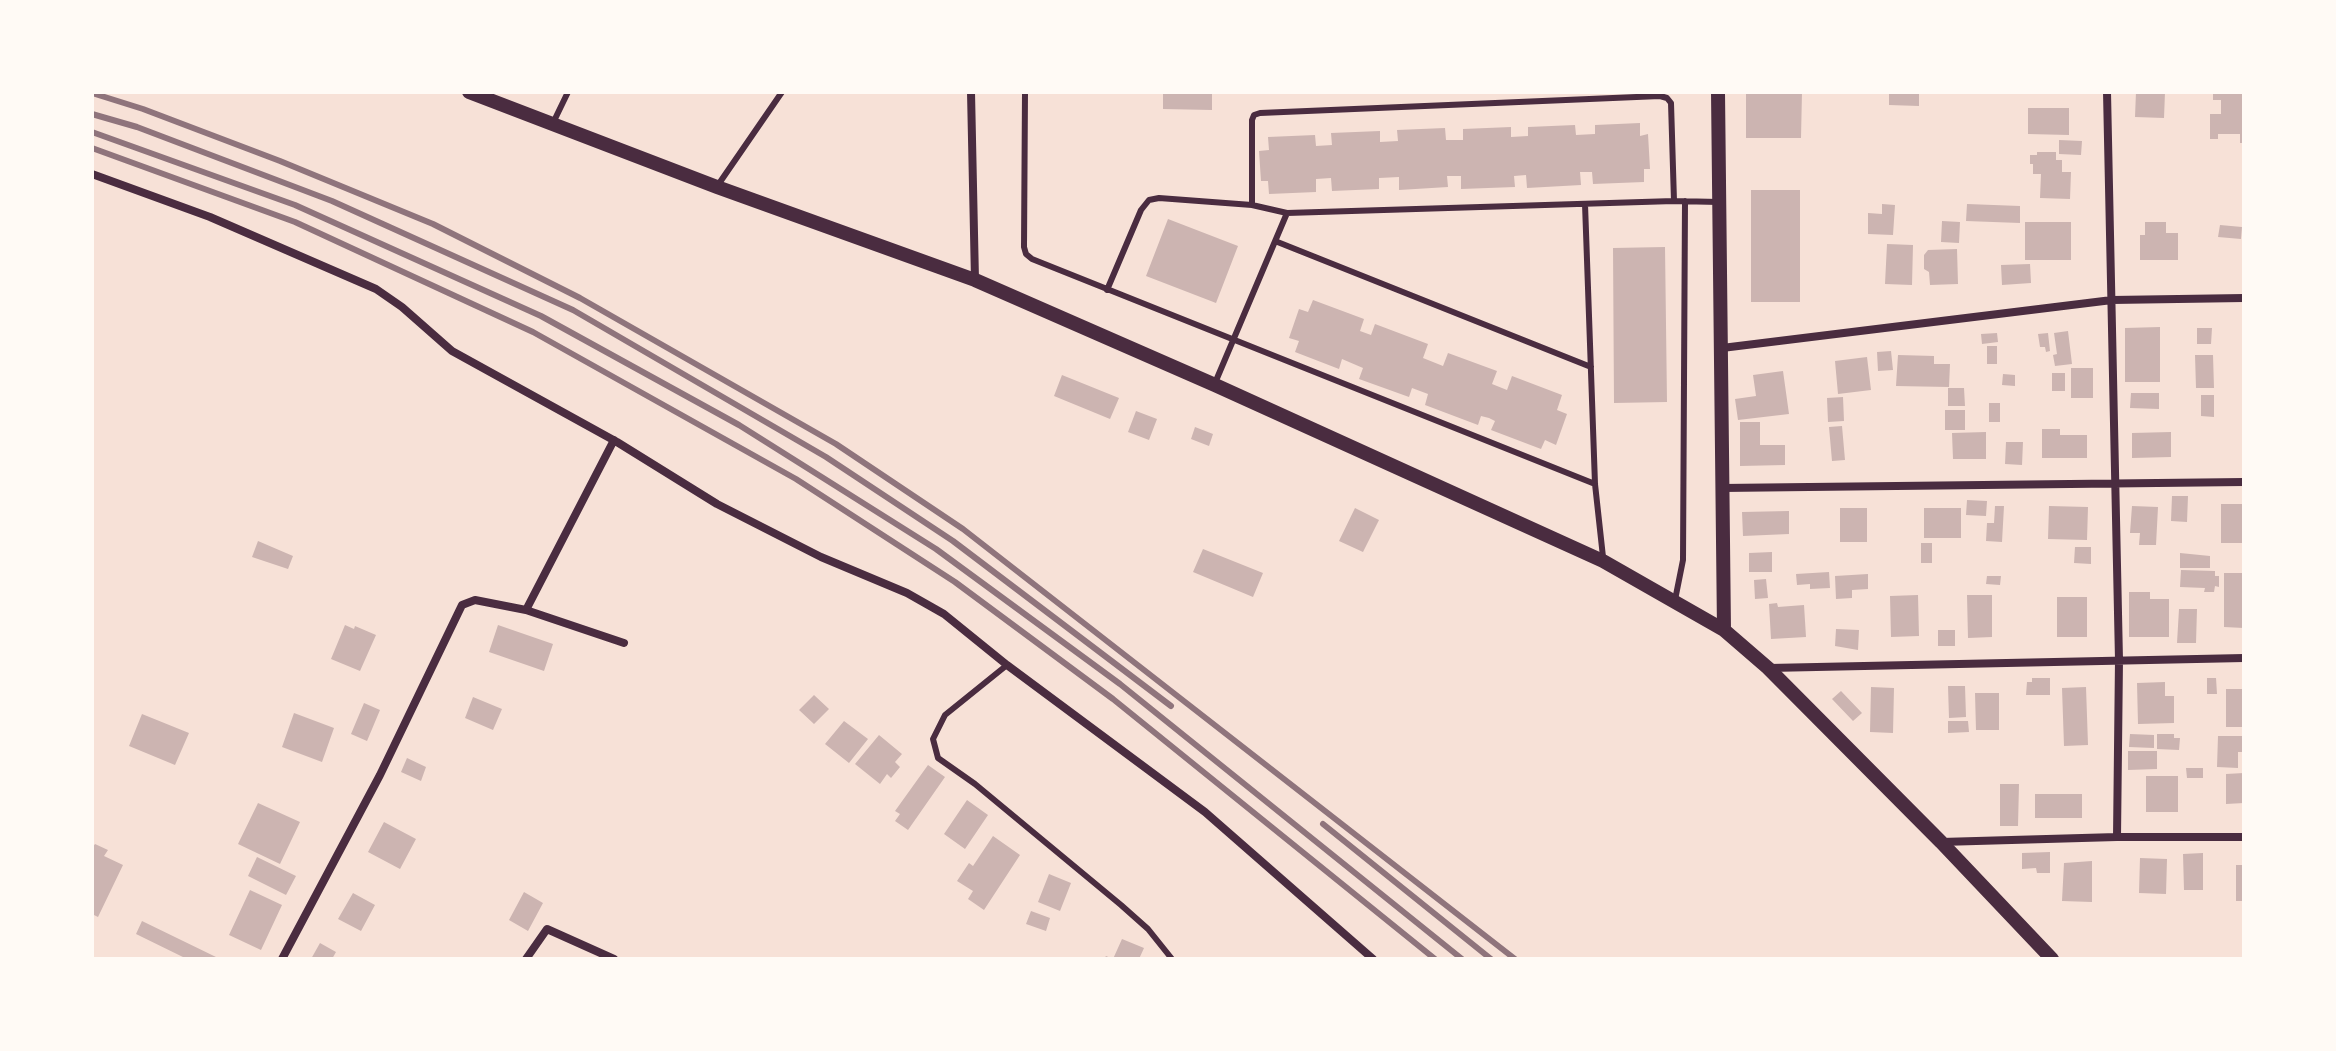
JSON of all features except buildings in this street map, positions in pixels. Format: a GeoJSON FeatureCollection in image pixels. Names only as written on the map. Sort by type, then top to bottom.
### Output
{"type":"FeatureCollection","features":[{"type":"Feature","properties":{"kind":"street"},"geometry":{"type":"LineString","coordinates":[[469,92],[717,187],[975,280],[1603,561],[1724,630],[1768,668],[2052,959]]}},
{"type":"Feature","properties":{"kind":"street"},"geometry":{"type":"LineString","coordinates":[[971,92],[975,280]]}},
{"type":"Feature","properties":{"kind":"street"},"geometry":{"type":"LineString","coordinates":[[1718,92],[1724,630]]}},
{"type":"Feature","properties":{"kind":"street"},"geometry":{"type":"LineString","coordinates":[[2107,92],[2119,660],[2117,837]]}},
{"type":"Feature","properties":{"kind":"street"},"geometry":{"type":"LineString","coordinates":[[92,174],[210,217],[376,289],[402,307],[452,351],[614,440],[742,517],[944,614],[1007,665],[1205,812],[1368,957]]}},
{"type":"Feature","properties":{"kind":"street"},"geometry":{"type":"LineString","coordinates":[[1722,348],[2112,300],[2244,298]]}},
{"type":"Feature","properties":{"kind":"street"},"geometry":{"type":"LineString","coordinates":[[526,610],[614,440]]}},
{"type":"Feature","properties":{"kind":"street"},"geometry":{"type":"LineString","coordinates":[[1722,488],[2244,482]]}},
{"type":"Feature","properties":{"kind":"street"},"geometry":{"type":"LineString","coordinates":[[282,959],[380,775],[462,605],[475,600],[526,610],[624,643]]}},
{"type":"Feature","properties":{"kind":"street"},"geometry":{"type":"LineString","coordinates":[[1768,668],[2244,658]]}},
{"type":"Feature","properties":{"kind":"street"},"geometry":{"type":"LineString","coordinates":[[1941,842],[2244,837]]}},
{"type":"Feature","properties":{"kind":"street"},"geometry":{"type":"LineString","coordinates":[[526,959],[547,929],[614,959]]}},
{"type":"Feature","properties":{"kind":"lane"},"geometry":{"type":"LineString","coordinates":[[553,123],[568,92]]}},
{"type":"Feature","properties":{"kind":"lane"},"geometry":{"type":"LineString","coordinates":[[717,187],[782,92]]}},
{"type":"Feature","properties":{"kind":"lane"},"geometry":{"type":"LineString","coordinates":[[1025,92],[1026,254],[1032,259],[1595,484]]}},
{"type":"Feature","properties":{"kind":"lane"},"geometry":{"type":"LineString","coordinates":[[1252,205],[1252,120],[1254,115],[1260,113],[1660,96],[1671,103],[1674,201]]}},
{"type":"Feature","properties":{"kind":"lane"},"geometry":{"type":"LineString","coordinates":[[1107,290],[1141,210],[1149,200],[1159,198],[1252,205],[1287,213],[1719,202]]}},
{"type":"Feature","properties":{"kind":"lane"},"geometry":{"type":"LineString","coordinates":[[1675,602],[1683,560],[1685,201]]}},
{"type":"Feature","properties":{"kind":"lane"},"geometry":{"type":"LineString","coordinates":[[1585,204],[1595,484],[1603,561]]}},
{"type":"Feature","properties":{"kind":"lane"},"geometry":{"type":"LineString","coordinates":[[1215,385],[1287,213]]}},
{"type":"Feature","properties":{"kind":"lane"},"geometry":{"type":"LineString","coordinates":[[1275,241],[1591,367]]}},
{"type":"Feature","properties":{"kind":"lane"},"geometry":{"type":"LineString","coordinates":[[1007,665],[945,715],[933,739],[938,758],[975,784],[1121,905],[1148,929],[1172,959]]}},
{"type":"Feature","properties":{"kind":"railway"},"geometry":{"type":"LineString","coordinates":[[92,93],[280,161],[433,224],[580,298],[836,444],[963,529],[1515,959]]}},
{"type":"Feature","properties":{"kind":"railway"},"geometry":{"type":"LineString","coordinates":[[92,114],[137,127],[332,201],[573,310],[826,457],[953,541],[1171,706]]}},
{"type":"Feature","properties":{"kind":"railway"},"geometry":{"type":"LineString","coordinates":[[92,132],[295,205],[541,316],[739,425],[936,549],[1120,684],[1462,959]]}},
{"type":"Feature","properties":{"kind":"railway"},"geometry":{"type":"LineString","coordinates":[[92,148],[295,222],[533,332],[796,479],[955,582],[1113,699],[1435,959]]}},
{"type":"Feature","properties":{"kind":"railway"},"geometry":{"type":"LineString","coordinates":[[1323,824],[1491,959]]}}]}
